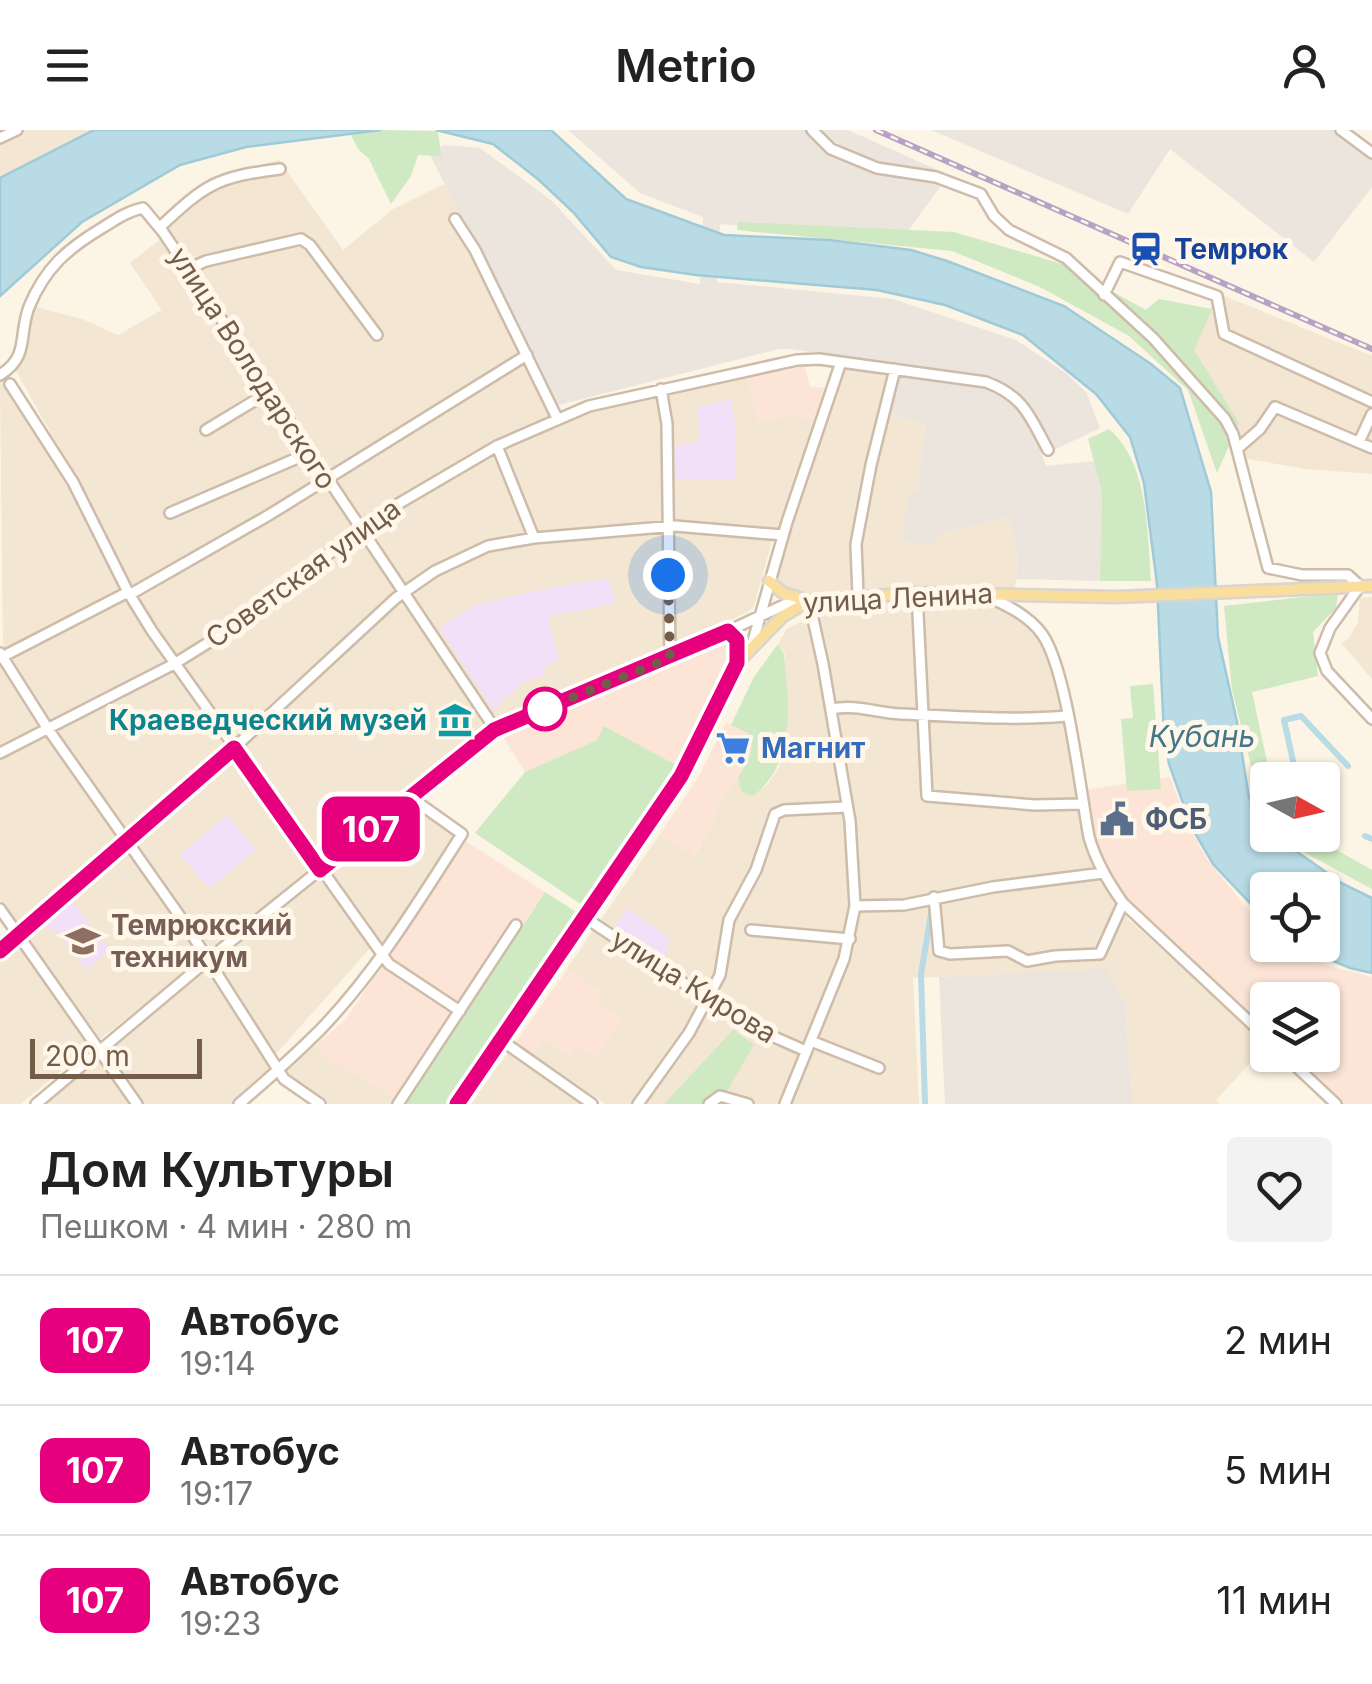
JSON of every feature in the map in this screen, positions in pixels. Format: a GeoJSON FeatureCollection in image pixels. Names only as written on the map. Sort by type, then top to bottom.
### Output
{"type":"FeatureCollection","features":[{"type":"Feature","properties":{"kind":"main road"},"geometry":{"type":"LineString","coordinates":[[769,580],[784,594],[809,601]]}},
{"type":"Feature","properties":{"kind":"main road","name":"улица Ленина"},"geometry":{"type":"LineString","coordinates":[[809,601],[917,593],[1139,596],[1366,586]]}},
{"type":"Feature","properties":{"kind":"main road"},"geometry":{"type":"LineString","coordinates":[[457,1104],[681,776],[737,663],[783,616],[809,601]]}},
{"type":"Feature","properties":{"kind":"street"},"geometry":{"type":"LineString","coordinates":[[0,138],[18,130]]}},
{"type":"Feature","properties":{"kind":"street"},"geometry":{"type":"LineString","coordinates":[[812,130],[831,149],[876,168],[936,178],[975,191],[1008,230],[1066,258],[1153,338],[1224,419],[1238,449],[1268,568],[1302,575],[1348,575],[1366,586],[1330,628],[1320,653],[1327,671],[1372,719]]}},
{"type":"Feature","properties":{"kind":"street"},"geometry":{"type":"LineString","coordinates":[[1340,130],[1372,153]]}},
{"type":"Feature","properties":{"kind":"street"},"geometry":{"type":"LineString","coordinates":[[160,227],[200,190],[216,181],[236,174],[280,170]]}},
{"type":"Feature","properties":{"kind":"street","name":"улица Володарского"},"geometry":{"type":"LineString","coordinates":[[0,375],[20,357],[28,310],[53,262],[132,210],[144,208],[494,730]]}},
{"type":"Feature","properties":{"kind":"street"},"geometry":{"type":"LineString","coordinates":[[455,219],[475,250],[556,418]]}},
{"type":"Feature","properties":{"kind":"street"},"geometry":{"type":"LineString","coordinates":[[188,269],[206,261],[301,239],[310,245],[377,335]]}},
{"type":"Feature","properties":{"kind":"street"},"geometry":{"type":"LineString","coordinates":[[1104,295],[1120,262],[1182,286],[1197,286],[1217,296],[1224,334],[1372,402]]}},
{"type":"Feature","properties":{"kind":"street"},"geometry":{"type":"LineString","coordinates":[[320,1104],[294,1089],[278,1070],[209,959],[1,656],[232,537],[527,355]]}},
{"type":"Feature","properties":{"kind":"street","name":"Советская улица"},"geometry":{"type":"LineString","coordinates":[[0,753],[174,664],[277,598],[358,528],[496,446],[588,406],[797,360],[841,362],[986,382],[1004,388],[1020,400],[1048,450]]}},
{"type":"Feature","properties":{"kind":"street"},"geometry":{"type":"LineString","coordinates":[[751,648],[783,534],[841,362]]}},
{"type":"Feature","properties":{"kind":"street"},"geometry":{"type":"LineString","coordinates":[[858,596],[856,544],[870,464],[895,369]]}},
{"type":"Feature","properties":{"kind":"street"},"geometry":{"type":"LineString","coordinates":[[10,384],[73,482],[129,593],[174,664],[320,870],[390,964],[460,1011]]}},
{"type":"Feature","properties":{"kind":"street"},"geometry":{"type":"LineString","coordinates":[[661,389],[666,424],[670,658]]}},
{"type":"Feature","properties":{"kind":"street"},"geometry":{"type":"LineString","coordinates":[[206,430],[269,392]]}},
{"type":"Feature","properties":{"kind":"street"},"geometry":{"type":"LineString","coordinates":[[1238,449],[1260,429],[1274,408],[1372,448]]}},
{"type":"Feature","properties":{"kind":"street"},"geometry":{"type":"LineString","coordinates":[[1359,442],[1372,414]]}},
{"type":"Feature","properties":{"kind":"street"},"geometry":{"type":"LineString","coordinates":[[496,446],[534,538]]}},
{"type":"Feature","properties":{"kind":"street"},"geometry":{"type":"LineString","coordinates":[[170,513],[309,453]]}},
{"type":"Feature","properties":{"kind":"street"},"geometry":{"type":"LineString","coordinates":[[0,951],[234,748],[402,593],[435,572],[488,546],[534,538],[668,527],[783,534]]}},
{"type":"Feature","properties":{"kind":"street"},"geometry":{"type":"LineString","coordinates":[[979,592],[1016,611],[1048,643],[1055,659],[1094,856],[1104,873],[1123,903],[1250,1022]]}},
{"type":"Feature","properties":{"kind":"street"},"geometry":{"type":"LineString","coordinates":[[917,593],[927,796],[1035,805],[1082,804]]}},
{"type":"Feature","properties":{"kind":"street"},"geometry":{"type":"LineString","coordinates":[[1006,593],[1016,611]]}},
{"type":"Feature","properties":{"kind":"street"},"geometry":{"type":"LineString","coordinates":[[785,1104],[850,939],[855,906],[847,806],[809,601]]}},
{"type":"Feature","properties":{"kind":"street","name":"улица Ленина"},"geometry":{"type":"LineString","coordinates":[[36,1104],[494,730],[670,658],[786,604],[809,601]]}},
{"type":"Feature","properties":{"kind":"street"},"geometry":{"type":"LineString","coordinates":[[728,631],[737,640],[737,663]]}},
{"type":"Feature","properties":{"kind":"street"},"geometry":{"type":"LineString","coordinates":[[831,709],[854,706],[896,714],[992,720],[1066,716]]}},
{"type":"Feature","properties":{"kind":"street"},"geometry":{"type":"LineString","coordinates":[[239,1104],[320,1029],[382,954],[462,834],[410,797]]}},
{"type":"Feature","properties":{"kind":"street"},"geometry":{"type":"LineString","coordinates":[[638,1104],[689,1034],[724,964],[729,920],[756,870],[775,814],[847,806]]}},
{"type":"Feature","properties":{"kind":"street"},"geometry":{"type":"LineString","coordinates":[[855,906],[904,905],[934,897],[1104,873]]}},
{"type":"Feature","properties":{"kind":"street"},"geometry":{"type":"LineString","coordinates":[[934,897],[937,948],[943,954],[1008,952],[1027,962],[1100,954],[1123,903]]}},
{"type":"Feature","properties":{"kind":"street"},"geometry":{"type":"LineString","coordinates":[[0,909],[137,1104]]}},
{"type":"Feature","properties":{"kind":"street","name":"улица Кирова"},"geometry":{"type":"LineString","coordinates":[[584,917],[770,1037],[879,1068]]}},
{"type":"Feature","properties":{"kind":"street"},"geometry":{"type":"LineString","coordinates":[[398,1104],[516,925]]}},
{"type":"Feature","properties":{"kind":"street"},"geometry":{"type":"LineString","coordinates":[[751,930],[850,939]]}},
{"type":"Feature","properties":{"kind":"street"},"geometry":{"type":"LineString","coordinates":[[501,1040],[592,1104]]}},
{"type":"Feature","properties":{"kind":"street"},"geometry":{"type":"LineString","coordinates":[[1302,1072],[1336,1104]]}},
{"type":"Feature","properties":{"kind":"street"},"geometry":{"type":"LineString","coordinates":[[713,1100],[748,1104]]}},
{"type":"Feature","properties":{"kind":"shaded area"},"geometry":{"type":"Polygon","coordinates":[[[26,130],[94,130],[0,178],[0,142],[26,130]]]}},
{"type":"Feature","properties":{"kind":"shaded area"},"geometry":{"type":"Polygon","coordinates":[[[568,130],[848,130],[949,175],[902,239],[720,224],[717,282],[893,299],[1016,340],[1067,374],[1086,392],[1100,428],[1052,451],[1023,399],[994,377],[791,349],[555,406],[429,153],[444,145],[480,148],[551,200],[616,270],[700,284],[703,217],[640,193],[568,130]]]}},
{"type":"Feature","properties":{"kind":"shaded area"},"geometry":{"type":"Polygon","coordinates":[[[931,130],[1334,130],[1372,158],[1372,187],[1314,262],[1170,149],[1128,214],[931,130]]]}},
{"type":"Feature","properties":{"kind":"shaded area"},"geometry":{"type":"Polygon","coordinates":[[[279,160],[343,250],[393,209],[444,184],[529,351],[326,474],[160,219],[209,178],[279,160]]]}},
{"type":"Feature","properties":{"kind":"shaded area"},"geometry":{"type":"Polygon","coordinates":[[[162,238],[321,479],[131,590],[15,369],[22,358],[32,306],[82,319],[118,335],[162,310],[130,263],[162,238]]]}},
{"type":"Feature","properties":{"kind":"shaded area"},"geometry":{"type":"Polygon","coordinates":[[[1217,293],[1372,356],[1372,474],[1306,469],[1243,458],[1185,367],[1217,293]]]}},
{"type":"Feature","properties":{"kind":"shaded area"},"geometry":{"type":"Polygon","coordinates":[[[527,359],[553,416],[476,453],[358,523],[329,479],[527,359]]]}},
{"type":"Feature","properties":{"kind":"shaded area"},"geometry":{"type":"Polygon","coordinates":[[[804,363],[810,387],[830,388],[819,420],[796,416],[757,422],[747,376],[804,363]]]}},
{"type":"Feature","properties":{"kind":"shaded area"},"geometry":{"type":"Polygon","coordinates":[[[853,366],[892,372],[857,516],[853,543],[855,593],[796,595],[781,589],[775,580],[834,394],[841,375],[853,366]]]}},
{"type":"Feature","properties":{"kind":"shaded area"},"geometry":{"type":"Polygon","coordinates":[[[897,375],[993,389],[1011,398],[1029,421],[1046,466],[1094,461],[1102,492],[1100,581],[1017,579],[1016,543],[1009,518],[941,533],[935,544],[902,541],[908,492],[917,493],[926,424],[887,415],[897,375]]]}},
{"type":"Feature","properties":{"kind":"shaded area"},"geometry":{"type":"Polygon","coordinates":[[[747,376],[757,421],[796,416],[819,420],[782,529],[671,524],[665,395],[747,376]]]}},
{"type":"Feature","properties":{"kind":"shaded area"},"geometry":{"type":"Polygon","coordinates":[[[5,379],[65,480],[123,591],[3,652],[0,382],[5,379]]]}},
{"type":"Feature","properties":{"kind":"shaded area"},"geometry":{"type":"Polygon","coordinates":[[[659,394],[664,523],[536,533],[501,450],[583,413],[659,394]]]}},
{"type":"Feature","properties":{"kind":"shaded area"},"geometry":{"type":"Polygon","coordinates":[[[731,399],[736,480],[675,480],[674,445],[699,443],[698,407],[731,399]]]}},
{"type":"Feature","properties":{"kind":"shaded area"},"geometry":{"type":"Polygon","coordinates":[[[887,415],[926,424],[917,493],[909,492],[941,533],[1009,518],[1016,543],[1014,589],[861,592],[861,537],[887,415]]]}},
{"type":"Feature","properties":{"kind":"shaded area"},"geometry":{"type":"Polygon","coordinates":[[[495,452],[527,535],[482,544],[404,586],[365,529],[495,452]]]}},
{"type":"Feature","properties":{"kind":"shaded area"},"geometry":{"type":"Polygon","coordinates":[[[324,483],[353,527],[268,599],[175,659],[135,596],[256,528],[324,483]]]}},
{"type":"Feature","properties":{"kind":"shaded area"},"geometry":{"type":"Polygon","coordinates":[[[662,530],[666,653],[494,724],[407,596],[444,573],[495,550],[662,530]]]}},
{"type":"Feature","properties":{"kind":"shaded area"},"geometry":{"type":"Polygon","coordinates":[[[673,531],[773,537],[754,606],[675,644],[673,531]]]}},
{"type":"Feature","properties":{"kind":"shaded area"},"geometry":{"type":"Polygon","coordinates":[[[357,536],[397,592],[233,744],[179,664],[357,536]]]}},
{"type":"Feature","properties":{"kind":"shaded area"},"geometry":{"type":"Polygon","coordinates":[[[610,579],[614,604],[548,616],[559,660],[545,667],[544,676],[523,682],[493,710],[439,628],[477,604],[610,579]]]}},
{"type":"Feature","properties":{"kind":"shaded area"},"geometry":{"type":"Polygon","coordinates":[[[127,597],[166,661],[49,723],[9,660],[127,597]]]}},
{"type":"Feature","properties":{"kind":"shaded area"},"geometry":{"type":"Polygon","coordinates":[[[969,597],[997,603],[1041,637],[1055,669],[1092,860],[1128,919],[1250,1030],[1250,1063],[1216,1100],[1220,1104],[1133,1104],[1125,1003],[1106,970],[913,978],[919,1104],[790,1104],[845,961],[858,902],[853,815],[813,607],[855,600],[969,597]]]}},
{"type":"Feature","properties":{"kind":"shaded area"},"geometry":{"type":"Polygon","coordinates":[[[1372,597],[1372,679],[1341,643],[1358,622],[1360,598],[1372,597]]]}},
{"type":"Feature","properties":{"kind":"shaded area"},"geometry":{"type":"Polygon","coordinates":[[[401,601],[489,729],[322,863],[238,749],[401,601]]]}},
{"type":"Feature","properties":{"kind":"shaded area"},"geometry":{"type":"Polygon","coordinates":[[[810,617],[849,860],[851,909],[845,942],[804,1048],[744,1021],[598,924],[660,834],[693,856],[711,827],[718,802],[738,778],[742,792],[753,796],[768,784],[779,767],[787,734],[785,654],[778,644],[787,629],[810,617]]]}},
{"type":"Feature","properties":{"kind":"shaded area"},"geometry":{"type":"Polygon","coordinates":[[[726,637],[736,646],[680,768],[604,726],[597,740],[525,772],[501,733],[726,637]]]}},
{"type":"Feature","properties":{"kind":"shaded area"},"geometry":{"type":"Polygon","coordinates":[[[3,662],[43,727],[0,749],[0,663],[3,662]]]}},
{"type":"Feature","properties":{"kind":"shaded area"},"geometry":{"type":"Polygon","coordinates":[[[172,669],[229,747],[128,835],[57,731],[172,669]]]}},
{"type":"Feature","properties":{"kind":"shaded area"},"geometry":{"type":"Polygon","coordinates":[[[726,722],[753,735],[750,756],[718,802],[711,827],[692,856],[660,834],[699,776],[726,722]]]}},
{"type":"Feature","properties":{"kind":"shaded area"},"geometry":{"type":"Polygon","coordinates":[[[47,733],[124,840],[19,928],[0,900],[0,758],[47,733]]]}},
{"type":"Feature","properties":{"kind":"shaded area"},"geometry":{"type":"Polygon","coordinates":[[[233,753],[313,867],[211,952],[132,842],[233,753]]]}},
{"type":"Feature","properties":{"kind":"shaded area"},"geometry":{"type":"Polygon","coordinates":[[[1170,777],[1190,829],[1207,859],[1250,911],[1250,962],[1315,962],[1372,977],[1372,1104],[1342,1104],[1307,1072],[1340,1072],[1340,982],[1250,982],[1250,1019],[1132,908],[1111,880],[1094,839],[1085,790],[1170,777]]]}},
{"type":"Feature","properties":{"kind":"shaded area"},"geometry":{"type":"Polygon","coordinates":[[[410,804],[457,836],[381,948],[326,873],[410,804]]]}},
{"type":"Feature","properties":{"kind":"shaded area"},"geometry":{"type":"Polygon","coordinates":[[[227,815],[256,850],[209,889],[180,854],[227,815]]]}},
{"type":"Feature","properties":{"kind":"shaded area"},"geometry":{"type":"Polygon","coordinates":[[[464,840],[545,892],[523,924],[516,920],[460,1005],[387,957],[464,840]]]}},
{"type":"Feature","properties":{"kind":"shaded area"},"geometry":{"type":"Polygon","coordinates":[[[125,849],[204,957],[100,1039],[23,935],[125,849]]]}},
{"type":"Feature","properties":{"kind":"shaded area"},"geometry":{"type":"Polygon","coordinates":[[[319,879],[371,947],[275,1055],[216,963],[319,879]]]}},
{"type":"Feature","properties":{"kind":"shaded area","name":"Темрюкский техникум"},"geometry":{"type":"Polygon","coordinates":[[[72,901],[110,950],[86,970],[55,929],[51,932],[45,925],[72,901]]]}},
{"type":"Feature","properties":{"kind":"shaded area"},"geometry":{"type":"Polygon","coordinates":[[[627,908],[671,939],[667,946],[670,949],[662,960],[614,927],[627,908]]]}},
{"type":"Feature","properties":{"kind":"shaded area"},"geometry":{"type":"Polygon","coordinates":[[[594,929],[703,1001],[634,1104],[605,1104],[533,1054],[544,1038],[570,1055],[577,1045],[621,1019],[594,1001],[600,992],[567,969],[594,929]]]}},
{"type":"Feature","properties":{"kind":"shaded area"},"geometry":{"type":"Polygon","coordinates":[[[17,942],[92,1046],[20,1104],[0,1104],[0,956],[17,942]]]}},
{"type":"Feature","properties":{"kind":"shaded area"},"geometry":{"type":"Polygon","coordinates":[[[382,965],[454,1015],[397,1099],[338,1063],[331,1063],[316,1045],[346,1019],[382,965]]]}},
{"type":"Feature","properties":{"kind":"shaded area"},"geometry":{"type":"Polygon","coordinates":[[[208,969],[274,1068],[233,1104],[140,1104],[105,1055],[208,969]]]}},
{"type":"Feature","properties":{"kind":"shaded area"},"geometry":{"type":"Polygon","coordinates":[[[567,969],[600,992],[595,1001],[622,1020],[595,1058],[577,1046],[570,1056],[545,1038],[533,1054],[516,1042],[567,969]]]}},
{"type":"Feature","properties":{"kind":"shaded area"},"geometry":{"type":"Polygon","coordinates":[[[1106,969],[1125,1003],[1133,1104],[945,1104],[939,977],[1106,969]]]}},
{"type":"Feature","properties":{"kind":"shaded area"},"geometry":{"type":"Polygon","coordinates":[[[707,1004],[742,1027],[803,1052],[782,1104],[641,1104],[707,1004]]]}},
{"type":"Feature","properties":{"kind":"shaded area"},"geometry":{"type":"Polygon","coordinates":[[[316,1045],[331,1063],[338,1063],[397,1099],[394,1104],[328,1104],[291,1083],[284,1074],[316,1045]]]}},
{"type":"Feature","properties":{"kind":"shaded area"},"geometry":{"type":"Polygon","coordinates":[[[510,1050],[584,1104],[471,1104],[510,1050]]]}},
{"type":"Feature","properties":{"kind":"shaded area"},"geometry":{"type":"Polygon","coordinates":[[[99,1059],[130,1104],[43,1104],[99,1059]]]}},
{"type":"Feature","properties":{"kind":"green space"},"geometry":{"type":"Polygon","coordinates":[[[438,131],[441,156],[418,155],[411,176],[391,204],[369,159],[350,133],[438,131]]]}},
{"type":"Feature","properties":{"kind":"green space"},"geometry":{"type":"Polygon","coordinates":[[[738,222],[954,232],[1062,264],[1146,310],[1159,299],[1212,309],[1194,350],[1239,423],[1217,473],[1188,390],[1129,336],[1040,287],[952,251],[737,230],[738,222]]]}},
{"type":"Feature","properties":{"kind":"green space"},"geometry":{"type":"Polygon","coordinates":[[[1109,429],[1122,443],[1139,479],[1151,581],[1100,581],[1102,492],[1088,439],[1109,429]]]}},
{"type":"Feature","properties":{"kind":"green space"},"geometry":{"type":"Polygon","coordinates":[[[1338,593],[1336,608],[1313,632],[1318,676],[1252,692],[1267,762],[1250,762],[1232,690],[1224,606],[1338,593]]]}},
{"type":"Feature","properties":{"kind":"green space"},"geometry":{"type":"Polygon","coordinates":[[[778,644],[784,654],[787,731],[777,766],[753,796],[742,792],[738,778],[750,756],[753,736],[731,725],[754,677],[778,644]]]}},
{"type":"Feature","properties":{"kind":"green space"},"geometry":{"type":"Polygon","coordinates":[[[1153,684],[1161,789],[1127,791],[1121,719],[1133,718],[1130,686],[1153,684]]]}},
{"type":"Feature","properties":{"kind":"green space"},"geometry":{"type":"Polygon","coordinates":[[[604,726],[676,765],[623,842],[627,846],[585,907],[475,833],[525,772],[597,740],[604,726]]]}},
{"type":"Feature","properties":{"kind":"green space"},"geometry":{"type":"Polygon","coordinates":[[[1304,852],[1340,852],[1372,870],[1372,889],[1304,852]]]}},
{"type":"Feature","properties":{"kind":"green space"},"geometry":{"type":"Polygon","coordinates":[[[545,892],[578,913],[502,1030],[449,1104],[405,1104],[545,892]]]}},
{"type":"Feature","properties":{"kind":"green space"},"geometry":{"type":"Polygon","coordinates":[[[735,1028],[754,1045],[727,1091],[713,1093],[704,1104],[664,1104],[735,1028]]]}},
{"type":"Feature","properties":{"kind":"water"},"geometry":{"type":"Polygon","coordinates":[[[94,130],[381,130],[246,147],[180,165],[82,222],[0,296],[0,178],[94,130]]]}},
{"type":"Feature","properties":{"kind":"water","name":"Кубань"},"geometry":{"type":"Polygon","coordinates":[[[436,130],[551,130],[626,199],[724,235],[829,240],[911,250],[947,261],[1064,306],[1180,388],[1211,492],[1218,637],[1250,800],[1250,852],[1297,852],[1326,872],[1250,872],[1250,903],[1213,864],[1192,828],[1169,764],[1164,735],[1157,584],[1144,483],[1130,437],[1096,394],[1023,335],[945,305],[877,290],[696,275],[641,267],[611,257],[573,212],[493,144],[436,130]]]}},
{"type":"Feature","properties":{"kind":"water","name":"Кубань"},"geometry":{"type":"Polygon","coordinates":[[[1340,882],[1372,898],[1372,973],[1336,962],[1340,962],[1340,882]]]}},
{"type":"Feature","properties":{"kind":"waterway"},"geometry":{"type":"LineString","coordinates":[[1293,762],[1284,720],[1301,716],[1348,766]]}},
{"type":"Feature","properties":{"kind":"waterway"},"geometry":{"type":"LineString","coordinates":[[1365,836],[1372,839]]}},
{"type":"Feature","properties":{"kind":"waterway"},"geometry":{"type":"LineString","coordinates":[[925,1104],[921,974],[932,908]]}},
{"type":"Feature","properties":{"kind":"railway"},"geometry":{"type":"LineString","coordinates":[[876,130],[1372,349]]}},
{"type":"Feature","properties":{"kind":"bus line","name":"107"},"geometry":{"type":"LineString","coordinates":[[0,951],[234,748],[320,870],[494,730],[728,631],[737,640],[737,663],[696,750],[457,1104]]}},
{"type":"Feature","properties":{"kind":"place","name":"Темрюк"},"geometry":{"type":"Point","coordinates":[1146,249]}},
{"type":"Feature","properties":{"kind":"place","name":"Краеведческий музей"},"geometry":{"type":"Point","coordinates":[455,720]}},
{"type":"Feature","properties":{"kind":"place","name":"Магнит"},"geometry":{"type":"Point","coordinates":[733,748]}},
{"type":"Feature","properties":{"kind":"place","name":"ФСБ"},"geometry":{"type":"Point","coordinates":[1117,819]}},
{"type":"Feature","properties":{"kind":"place","name":"Темрюкский техникум"},"geometry":{"type":"Point","coordinates":[83,941]}},
{"type":"Feature","properties":{"kind":"route"},"geometry":{"type":"LineString","coordinates":[[545,709],[534,713],[670,658],[668,575]]}}]}
